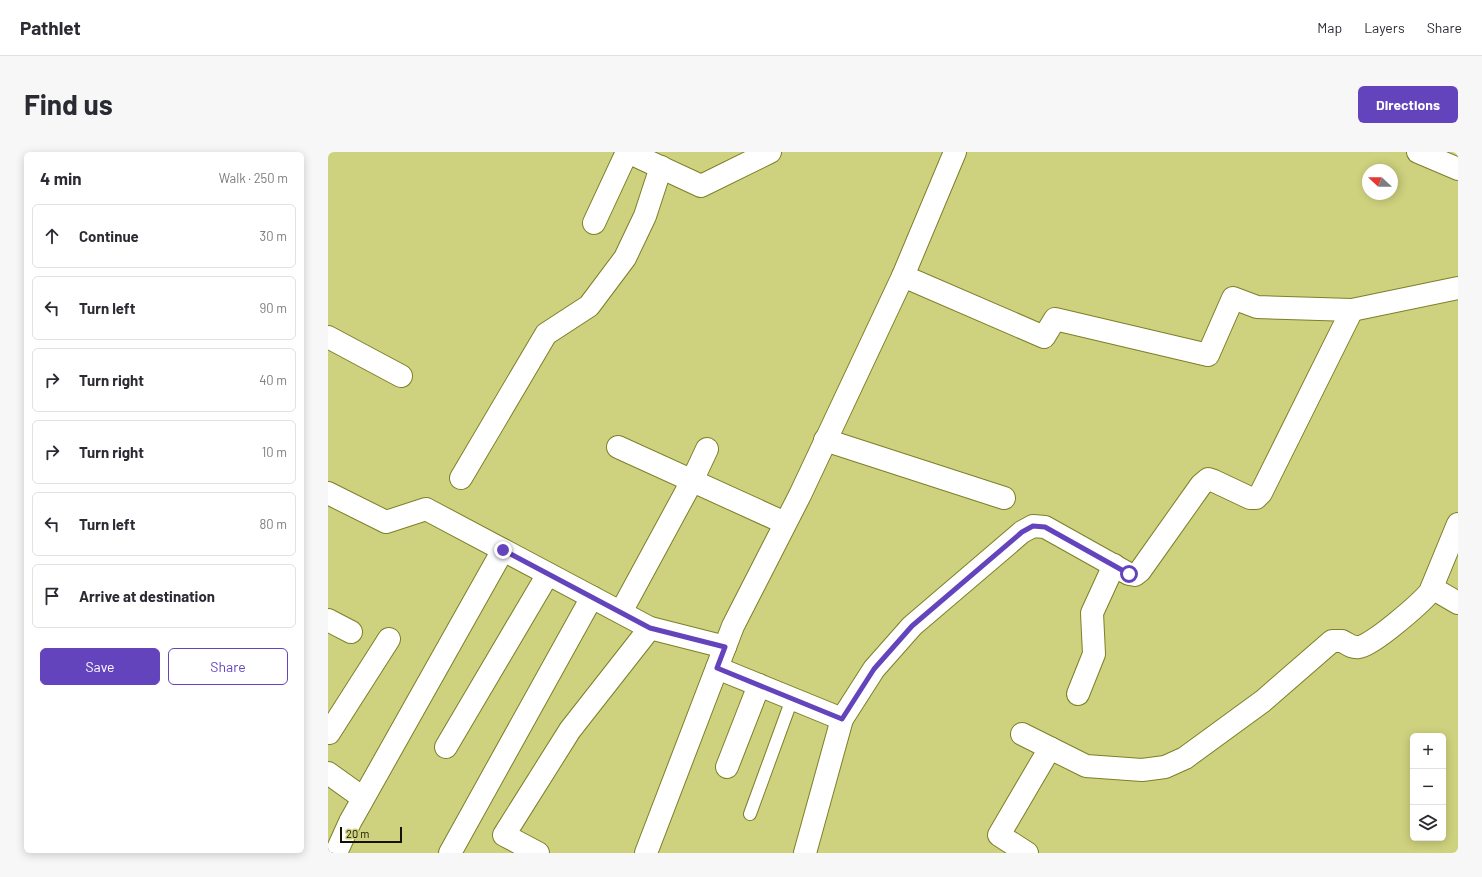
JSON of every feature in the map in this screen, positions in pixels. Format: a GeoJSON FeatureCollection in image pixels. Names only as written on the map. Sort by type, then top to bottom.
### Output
{"type":"FeatureCollection","features":[{"type":"Feature","properties":{"kind":"street"},"geometry":{"type":"LineString","coordinates":[[594,223],[627,152],[701,186],[770,152]]}},
{"type":"Feature","properties":{"kind":"street"},"geometry":{"type":"LineString","coordinates":[[646,853],[732,626],[785,523],[903,276],[955,152]]}},
{"type":"Feature","properties":{"kind":"street"},"geometry":{"type":"LineString","coordinates":[[1418,152],[1458,169]]}},
{"type":"Feature","properties":{"kind":"street"},"geometry":{"type":"LineString","coordinates":[[461,478],[546,334],[589,306],[625,258],[645,216],[661,167]]}},
{"type":"Feature","properties":{"kind":"street"},"geometry":{"type":"LineString","coordinates":[[903,276],[1044,337],[1055,319],[1208,355],[1233,298],[1257,307],[1352,310],[1458,288]]}},
{"type":"Feature","properties":{"kind":"street"},"geometry":{"type":"LineString","coordinates":[[805,853],[842,719],[874,669],[912,626],[1022,532],[1033,526],[1045,527],[1129,574],[1135,575],[1140,571],[1201,485],[1208,479],[1250,498],[1256,498],[1261,493],[1352,310]]}},
{"type":"Feature","properties":{"kind":"street"},"geometry":{"type":"LineString","coordinates":[[328,337],[401,376]]}},
{"type":"Feature","properties":{"kind":"street"},"geometry":{"type":"LineString","coordinates":[[825,440],[1004,498]]}},
{"type":"Feature","properties":{"kind":"street"},"geometry":{"type":"LineString","coordinates":[[618,447],[785,523]]}},
{"type":"Feature","properties":{"kind":"street"},"geometry":{"type":"LineString","coordinates":[[620,612],[692,481],[707,449]]}},
{"type":"Feature","properties":{"kind":"street"},"geometry":{"type":"LineString","coordinates":[[328,493],[386,522],[426,509],[650,628],[725,647]]}},
{"type":"Feature","properties":{"kind":"street"},"geometry":{"type":"LineString","coordinates":[[1022,734],[1086,766],[1142,770],[1164,767],[1185,758],[1263,701],[1332,641],[1341,641],[1352,647],[1365,646],[1399,621],[1430,592],[1458,524]]}},
{"type":"Feature","properties":{"kind":"street"},"geometry":{"type":"LineString","coordinates":[[336,853],[363,798],[503,550]]}},
{"type":"Feature","properties":{"kind":"street"},"geometry":{"type":"LineString","coordinates":[[1078,694],[1094,654],[1092,613],[1114,565]]}},
{"type":"Feature","properties":{"kind":"street"},"geometry":{"type":"LineString","coordinates":[[446,747],[548,574]]}},
{"type":"Feature","properties":{"kind":"street"},"geometry":{"type":"LineString","coordinates":[[1432,588],[1458,603]]}},
{"type":"Feature","properties":{"kind":"street"},"geometry":{"type":"LineString","coordinates":[[450,853],[592,597]]}},
{"type":"Feature","properties":{"kind":"street"},"geometry":{"type":"LineString","coordinates":[[328,620],[351,632]]}},
{"type":"Feature","properties":{"kind":"street"},"geometry":{"type":"LineString","coordinates":[[538,853],[504,835],[570,730],[650,628]]}},
{"type":"Feature","properties":{"kind":"street"},"geometry":{"type":"LineString","coordinates":[[328,734],[389,638]]}},
{"type":"Feature","properties":{"kind":"street"},"geometry":{"type":"LineString","coordinates":[[717,668],[842,719]]}},
{"type":"Feature","properties":{"kind":"street"},"geometry":{"type":"LineString","coordinates":[[727,767],[759,685]]}},
{"type":"Feature","properties":{"kind":"street"},"geometry":{"type":"LineString","coordinates":[[1027,853],[999,835],[1050,748]]}},
{"type":"Feature","properties":{"kind":"street"},"geometry":{"type":"LineString","coordinates":[[328,773],[363,798]]}},
{"type":"Feature","properties":{"kind":"lane"},"geometry":{"type":"LineString","coordinates":[[750,814],[792,699]]}},
{"type":"Feature","properties":{"kind":"route"},"geometry":{"type":"LineString","coordinates":[[503,550],[650,628],[725,647],[717,668],[842,719],[874,669],[912,626],[1022,532],[1033,526],[1045,527],[1129,574]]}}]}
